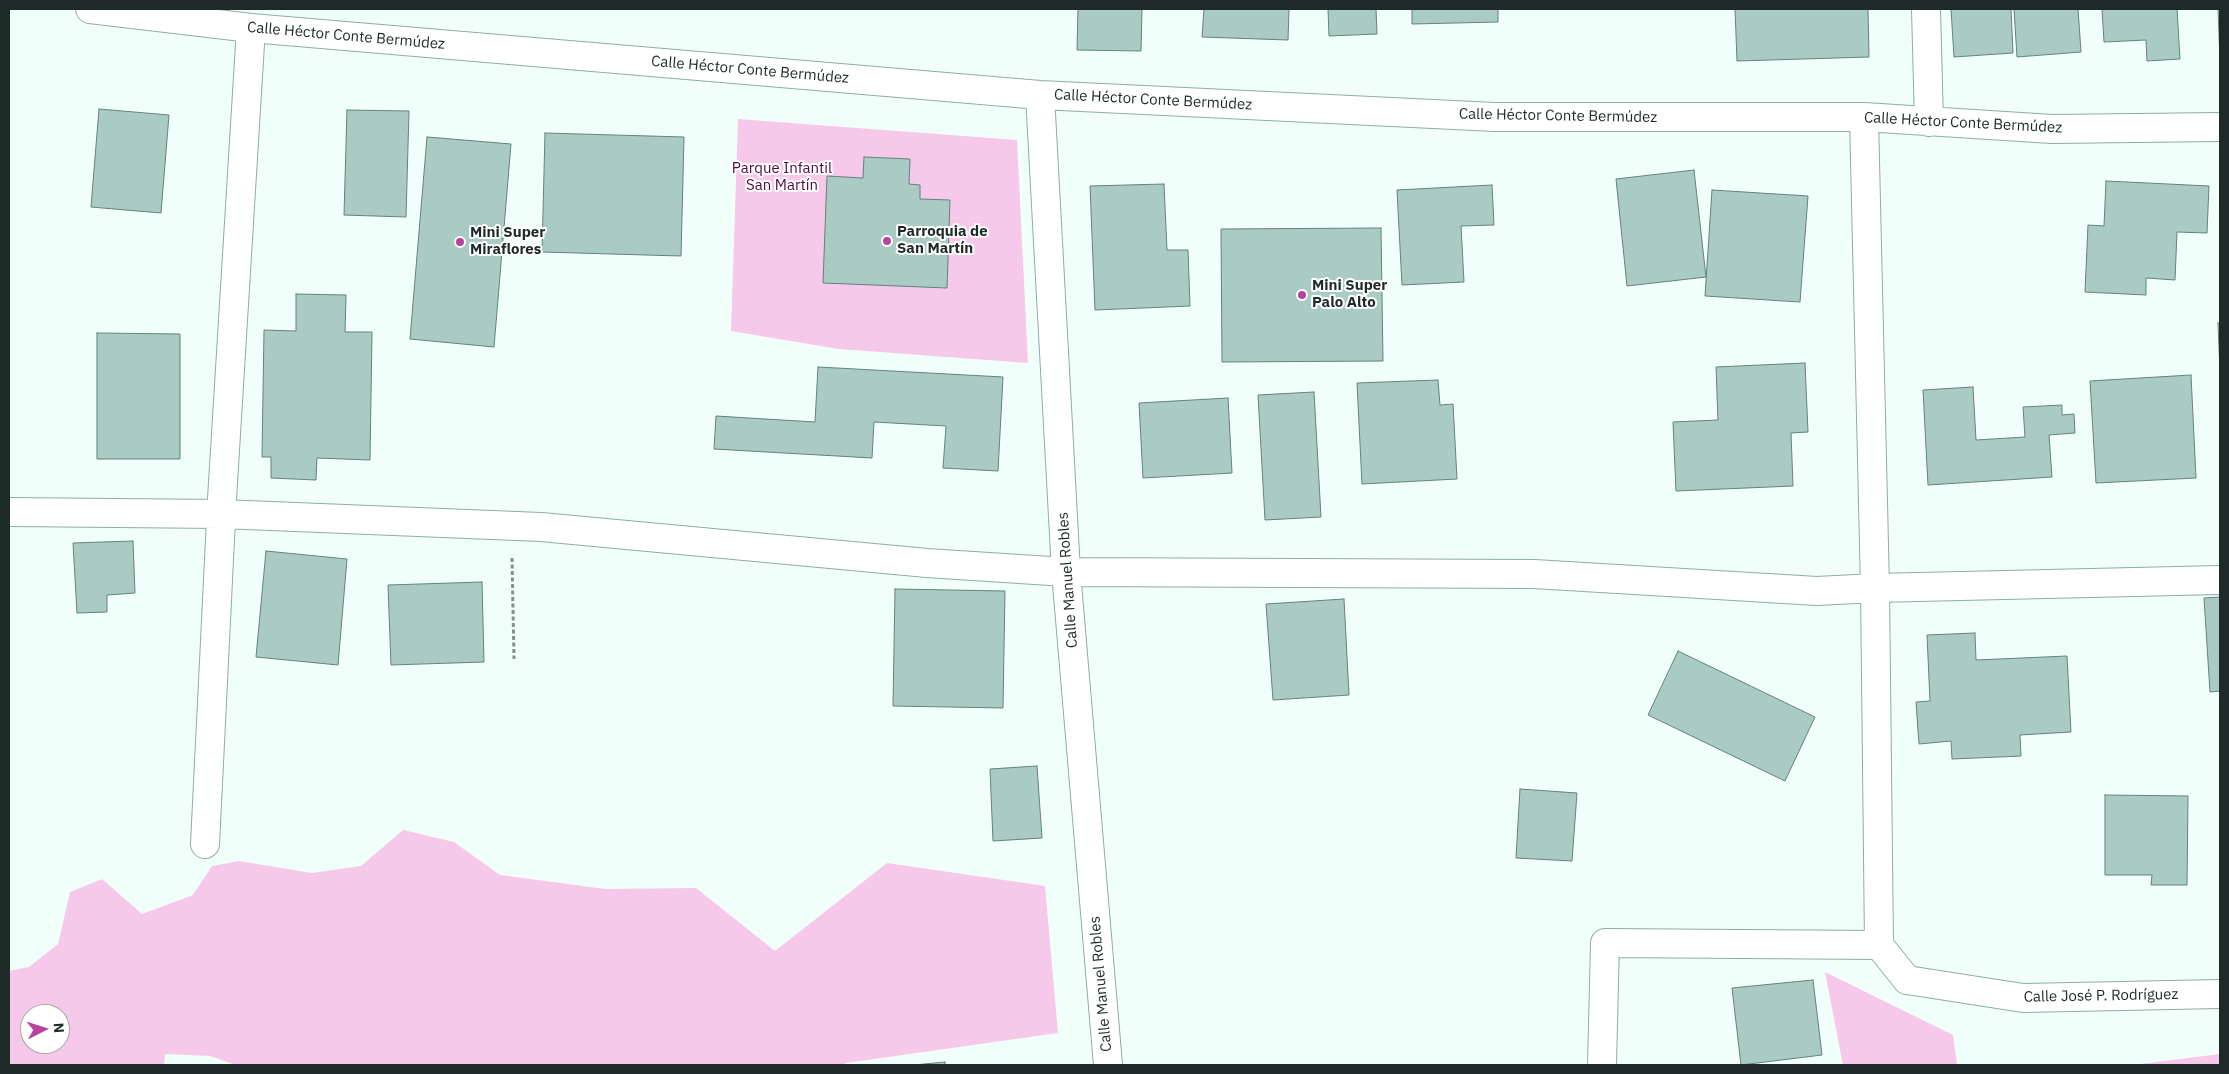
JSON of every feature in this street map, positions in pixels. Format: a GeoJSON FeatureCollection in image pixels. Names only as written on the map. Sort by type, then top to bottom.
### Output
{"type":"FeatureCollection","features":[{"type":"Feature","properties":{"kind":"street","name":"Calle Héctor Conte Bermúdez"},"geometry":{"type":"LineString","coordinates":[[90,9],[251,28],[1040,95],[1494,117],[1864,117],[2052,129],[2220,127]]}},
{"type":"Feature","properties":{"kind":"street"},"geometry":{"type":"LineString","coordinates":[[1926,9],[1929,122]]}},
{"type":"Feature","properties":{"kind":"street"},"geometry":{"type":"LineString","coordinates":[[205,844],[222,514],[251,28]]}},
{"type":"Feature","properties":{"kind":"street","name":"Calle Manuel Robles"},"geometry":{"type":"LineString","coordinates":[[1040,95],[1066,572],[1108,1065]]}},
{"type":"Feature","properties":{"kind":"street"},"geometry":{"type":"LineString","coordinates":[[1602,1065],[1605,943],[1879,945],[1875,588],[1864,117]]}},
{"type":"Feature","properties":{"kind":"street"},"geometry":{"type":"LineString","coordinates":[[9,512],[222,514],[511,525],[646,535],[927,563],[1066,572],[1534,574],[1807,591],[2220,580]]}},
{"type":"Feature","properties":{"kind":"street","name":"Calle José P. Rodríguez"},"geometry":{"type":"LineString","coordinates":[[1879,945],[1907,980],[2023,998],[2220,994]]}},
{"type":"Feature","properties":{"kind":"path"},"geometry":{"type":"LineString","coordinates":[[511,525],[514,659]]}},
{"type":"Feature","properties":{"kind":"green space","name":"Parque Infantil San Martín"},"geometry":{"type":"Polygon","coordinates":[[[738,119],[1017,140],[1028,363],[839,349],[731,331],[738,119]]]}},
{"type":"Feature","properties":{"kind":"green space"},"geometry":{"type":"Polygon","coordinates":[[[403,830],[454,842],[500,875],[605,889],[696,888],[775,951],[887,863],[1045,886],[1058,1033],[846,1063],[843,1065],[236,1065],[210,1056],[165,1054],[164,1065],[9,1065],[9,971],[29,967],[58,944],[70,892],[102,879],[142,914],[193,895],[212,866],[239,861],[312,873],[361,866],[403,830]]]}},
{"type":"Feature","properties":{"kind":"green space"},"geometry":{"type":"Polygon","coordinates":[[[1825,972],[1953,1035],[1957,1065],[1843,1065],[1825,972]]]}},
{"type":"Feature","properties":{"kind":"green space"},"geometry":{"type":"Polygon","coordinates":[[[2220,1054],[2220,1065],[2132,1065],[2220,1054]]]}},
{"type":"Feature","properties":{"kind":"building"},"geometry":{"type":"Polygon","coordinates":[[[1078,9],[1142,9],[1141,51],[1077,50],[1078,9]]]}},
{"type":"Feature","properties":{"kind":"building"},"geometry":{"type":"Polygon","coordinates":[[[1204,9],[1289,9],[1288,40],[1202,37],[1204,9]]]}},
{"type":"Feature","properties":{"kind":"building"},"geometry":{"type":"Polygon","coordinates":[[[1328,9],[1376,9],[1377,34],[1329,36],[1328,9]]]}},
{"type":"Feature","properties":{"kind":"building"},"geometry":{"type":"Polygon","coordinates":[[[1412,9],[1498,9],[1498,22],[1412,24],[1412,9]]]}},
{"type":"Feature","properties":{"kind":"building"},"geometry":{"type":"Polygon","coordinates":[[[1735,9],[1868,9],[1869,57],[1737,61],[1735,9]]]}},
{"type":"Feature","properties":{"kind":"building"},"geometry":{"type":"Polygon","coordinates":[[[1951,9],[2011,9],[2013,53],[1954,57],[1951,9]]]}},
{"type":"Feature","properties":{"kind":"building"},"geometry":{"type":"Polygon","coordinates":[[[2014,9],[2078,9],[2081,52],[2017,57],[2014,9]]]}},
{"type":"Feature","properties":{"kind":"building"},"geometry":{"type":"Polygon","coordinates":[[[2102,9],[2177,9],[2180,59],[2147,61],[2146,40],[2104,42],[2102,9]]]}},
{"type":"Feature","properties":{"kind":"building"},"geometry":{"type":"Polygon","coordinates":[[[2218,9],[2220,9],[2220,60],[2218,9]]]}},
{"type":"Feature","properties":{"kind":"building"},"geometry":{"type":"Polygon","coordinates":[[[99,109],[169,115],[161,213],[91,207],[99,109]]]}},
{"type":"Feature","properties":{"kind":"building"},"geometry":{"type":"Polygon","coordinates":[[[347,110],[409,111],[406,217],[344,215],[347,110]]]}},
{"type":"Feature","properties":{"kind":"building"},"geometry":{"type":"Polygon","coordinates":[[[545,133],[684,137],[681,256],[542,252],[545,133]]]}},
{"type":"Feature","properties":{"kind":"building","name":"Mini Super Miraflores"},"geometry":{"type":"Polygon","coordinates":[[[427,137],[511,144],[494,347],[410,339],[427,137]]]}},
{"type":"Feature","properties":{"kind":"building","name":"Parroquia de San Martín"},"geometry":{"type":"Polygon","coordinates":[[[864,157],[910,159],[909,184],[920,185],[920,199],[950,200],[947,288],[823,283],[827,176],[863,178],[864,157]]]}},
{"type":"Feature","properties":{"kind":"building"},"geometry":{"type":"Polygon","coordinates":[[[1694,170],[1706,277],[1627,286],[1616,179],[1694,170]]]}},
{"type":"Feature","properties":{"kind":"building"},"geometry":{"type":"Polygon","coordinates":[[[2106,181],[2209,186],[2207,233],[2177,232],[2175,280],[2146,278],[2146,295],[2085,292],[2088,225],[2104,226],[2106,181]]]}},
{"type":"Feature","properties":{"kind":"building"},"geometry":{"type":"Polygon","coordinates":[[[1164,184],[1167,250],[1188,250],[1190,306],[1095,310],[1090,186],[1164,184]]]}},
{"type":"Feature","properties":{"kind":"building"},"geometry":{"type":"Polygon","coordinates":[[[1492,185],[1494,225],[1461,226],[1464,282],[1402,285],[1397,190],[1492,185]]]}},
{"type":"Feature","properties":{"kind":"building"},"geometry":{"type":"Polygon","coordinates":[[[1712,190],[1808,196],[1800,302],[1705,296],[1712,190]]]}},
{"type":"Feature","properties":{"kind":"building","name":"Mini Super Palo Alto"},"geometry":{"type":"Polygon","coordinates":[[[1381,228],[1383,361],[1222,362],[1221,229],[1381,228]]]}},
{"type":"Feature","properties":{"kind":"building"},"geometry":{"type":"Polygon","coordinates":[[[296,294],[346,295],[345,332],[372,332],[370,460],[317,458],[316,480],[271,478],[271,457],[262,457],[264,330],[296,331],[296,294]]]}},
{"type":"Feature","properties":{"kind":"building"},"geometry":{"type":"Polygon","coordinates":[[[2218,323],[2220,323],[2220,372],[2218,323]]]}},
{"type":"Feature","properties":{"kind":"building"},"geometry":{"type":"Polygon","coordinates":[[[97,333],[180,334],[180,459],[97,459],[97,333]]]}},
{"type":"Feature","properties":{"kind":"building"},"geometry":{"type":"Polygon","coordinates":[[[1805,363],[1808,432],[1791,433],[1793,486],[1676,491],[1673,422],[1718,420],[1716,367],[1805,363]]]}},
{"type":"Feature","properties":{"kind":"building"},"geometry":{"type":"Polygon","coordinates":[[[818,367],[1003,377],[998,471],[943,468],[946,426],[874,422],[872,458],[714,449],[716,416],[815,422],[818,367]]]}},
{"type":"Feature","properties":{"kind":"building"},"geometry":{"type":"Polygon","coordinates":[[[2191,375],[2196,478],[2096,483],[2090,381],[2191,375]]]}},
{"type":"Feature","properties":{"kind":"building"},"geometry":{"type":"Polygon","coordinates":[[[1438,380],[1440,405],[1453,404],[1457,479],[1362,484],[1357,383],[1438,380]]]}},
{"type":"Feature","properties":{"kind":"building"},"geometry":{"type":"Polygon","coordinates":[[[1973,387],[1976,440],[2025,437],[2023,407],[2062,405],[2062,415],[2074,414],[2075,433],[2049,435],[2052,477],[1928,485],[1923,390],[1973,387]]]}},
{"type":"Feature","properties":{"kind":"building"},"geometry":{"type":"Polygon","coordinates":[[[1314,392],[1321,517],[1265,520],[1258,395],[1314,392]]]}},
{"type":"Feature","properties":{"kind":"building"},"geometry":{"type":"Polygon","coordinates":[[[1228,398],[1232,473],[1143,478],[1139,403],[1228,398]]]}},
{"type":"Feature","properties":{"kind":"building"},"geometry":{"type":"Polygon","coordinates":[[[133,541],[135,593],[107,595],[107,612],[77,613],[73,543],[133,541]]]}},
{"type":"Feature","properties":{"kind":"building"},"geometry":{"type":"Polygon","coordinates":[[[266,551],[347,559],[338,665],[256,657],[266,551]]]}},
{"type":"Feature","properties":{"kind":"building"},"geometry":{"type":"Polygon","coordinates":[[[482,582],[484,662],[391,665],[388,585],[482,582]]]}},
{"type":"Feature","properties":{"kind":"building"},"geometry":{"type":"Polygon","coordinates":[[[895,589],[1005,591],[1003,708],[893,706],[895,589]]]}},
{"type":"Feature","properties":{"kind":"building"},"geometry":{"type":"Polygon","coordinates":[[[2220,597],[2220,691],[2210,692],[2204,598],[2220,597]]]}},
{"type":"Feature","properties":{"kind":"building"},"geometry":{"type":"Polygon","coordinates":[[[1344,599],[1349,695],[1273,700],[1266,604],[1344,599]]]}},
{"type":"Feature","properties":{"kind":"building"},"geometry":{"type":"Polygon","coordinates":[[[1975,633],[1976,660],[2067,656],[2071,732],[2020,735],[2021,756],[1952,759],[1951,741],[1919,744],[1916,702],[1930,701],[1927,635],[1975,633]]]}},
{"type":"Feature","properties":{"kind":"building"},"geometry":{"type":"Polygon","coordinates":[[[1678,651],[1815,717],[1785,781],[1648,715],[1678,651]]]}},
{"type":"Feature","properties":{"kind":"building"},"geometry":{"type":"Polygon","coordinates":[[[1037,766],[1042,838],[993,841],[990,769],[1037,766]]]}},
{"type":"Feature","properties":{"kind":"building"},"geometry":{"type":"Polygon","coordinates":[[[1520,789],[1577,793],[1572,861],[1516,858],[1520,789]]]}},
{"type":"Feature","properties":{"kind":"building"},"geometry":{"type":"Polygon","coordinates":[[[2105,795],[2188,796],[2187,885],[2151,885],[2152,875],[2105,875],[2105,795]]]}},
{"type":"Feature","properties":{"kind":"building"},"geometry":{"type":"Polygon","coordinates":[[[1813,980],[1822,1055],[1741,1065],[1732,988],[1813,980]]]}},
{"type":"Feature","properties":{"kind":"building"},"geometry":{"type":"Polygon","coordinates":[[[945,1062],[945,1065],[914,1065],[945,1062]]]}},
{"type":"Feature","properties":{"kind":"place","name":"Parroquia de San Martín"},"geometry":{"type":"Point","coordinates":[887,241]}},
{"type":"Feature","properties":{"kind":"place","name":"Mini Super Miraflores"},"geometry":{"type":"Point","coordinates":[460,242]}},
{"type":"Feature","properties":{"kind":"place","name":"Mini Super Palo Alto"},"geometry":{"type":"Point","coordinates":[1302,295]}}]}
